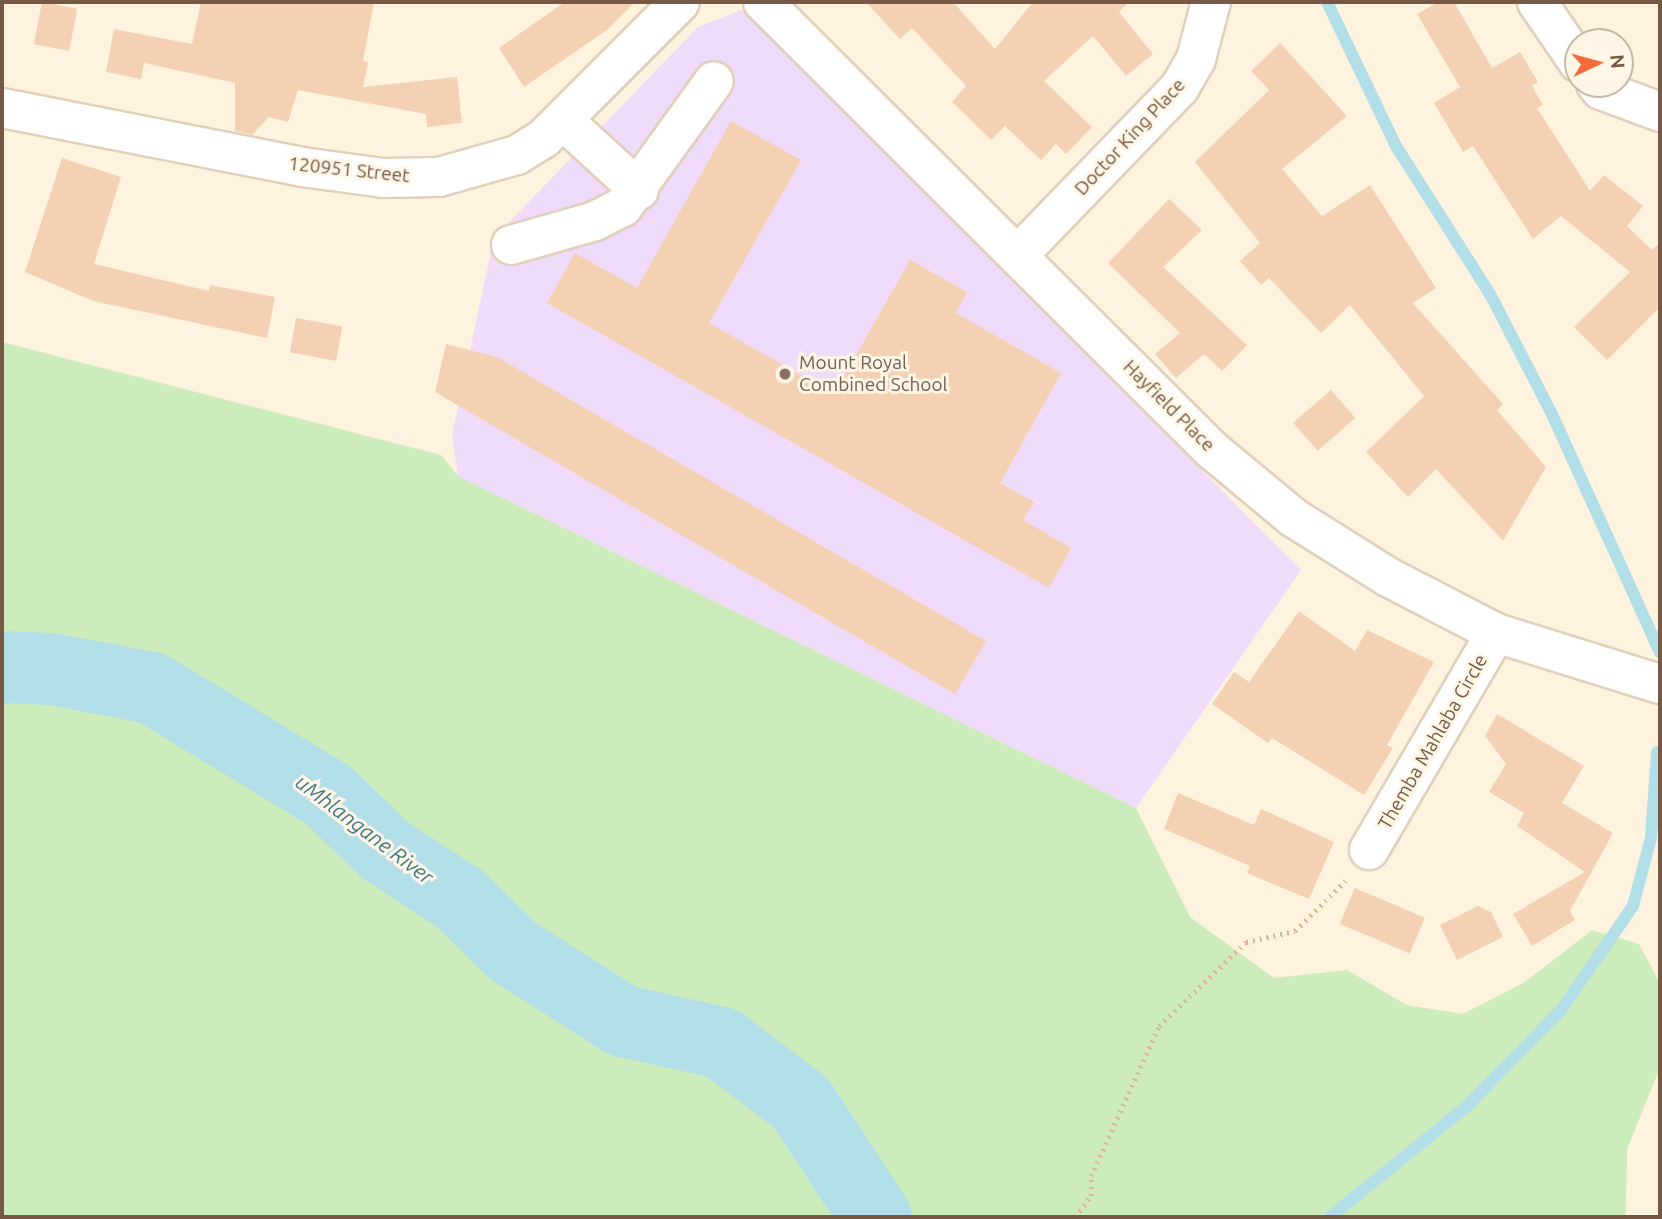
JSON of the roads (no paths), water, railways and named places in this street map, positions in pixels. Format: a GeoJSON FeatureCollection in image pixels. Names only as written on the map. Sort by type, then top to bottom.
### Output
{"type":"FeatureCollection","features":[{"type":"Feature","properties":{"kind":"street","name":"120951 Street"},"geometry":{"type":"LineString","coordinates":[[2,108],[302,167],[383,178],[439,177],[517,155],[564,121],[680,2]]}},
{"type":"Feature","properties":{"kind":"street","name":"Hayfield Place"},"geometry":{"type":"LineString","coordinates":[[763,2],[1019,254],[1212,450],[1294,517],[1388,577],[1496,633],[1660,684]]}},
{"type":"Feature","properties":{"kind":"street","name":"Doctor King Place"},"geometry":{"type":"LineString","coordinates":[[1019,254],[1180,87],[1196,59],[1211,2]]}},
{"type":"Feature","properties":{"kind":"street"},"geometry":{"type":"LineString","coordinates":[[1537,2],[1564,42]]}},
{"type":"Feature","properties":{"kind":"street"},"geometry":{"type":"LineString","coordinates":[[511,245],[613,214],[639,190],[714,82]]}},
{"type":"Feature","properties":{"kind":"street"},"geometry":{"type":"LineString","coordinates":[[1622,98],[1660,112]]}},
{"type":"Feature","properties":{"kind":"street"},"geometry":{"type":"LineString","coordinates":[[564,121],[639,190]]}},
{"type":"Feature","properties":{"kind":"street","name":"Themba Mahlaba Circle"},"geometry":{"type":"LineString","coordinates":[[1358,864],[1496,633]]}},
{"type":"Feature","properties":{"kind":"waterway"},"geometry":{"type":"LineString","coordinates":[[1327,2],[1396,146],[1490,294],[1551,412],[1660,652]]}},
{"type":"Feature","properties":{"kind":"waterway","name":"uMhlangane River"},"geometry":{"type":"LineString","coordinates":[[2,667],[52,669],[152,688],[328,795],[385,850],[460,899],[513,951],[623,1021],[722,1043],[801,1103],[876,1217]]}},
{"type":"Feature","properties":{"kind":"waterway"},"geometry":{"type":"LineString","coordinates":[[1330,1217],[1467,1106],[1561,1010],[1633,906],[1651,838],[1657,752]]}},
{"type":"Feature","properties":{"kind":"place","name":"Mount Royal Combined School"},"geometry":{"type":"Point","coordinates":[785,374]}}]}
